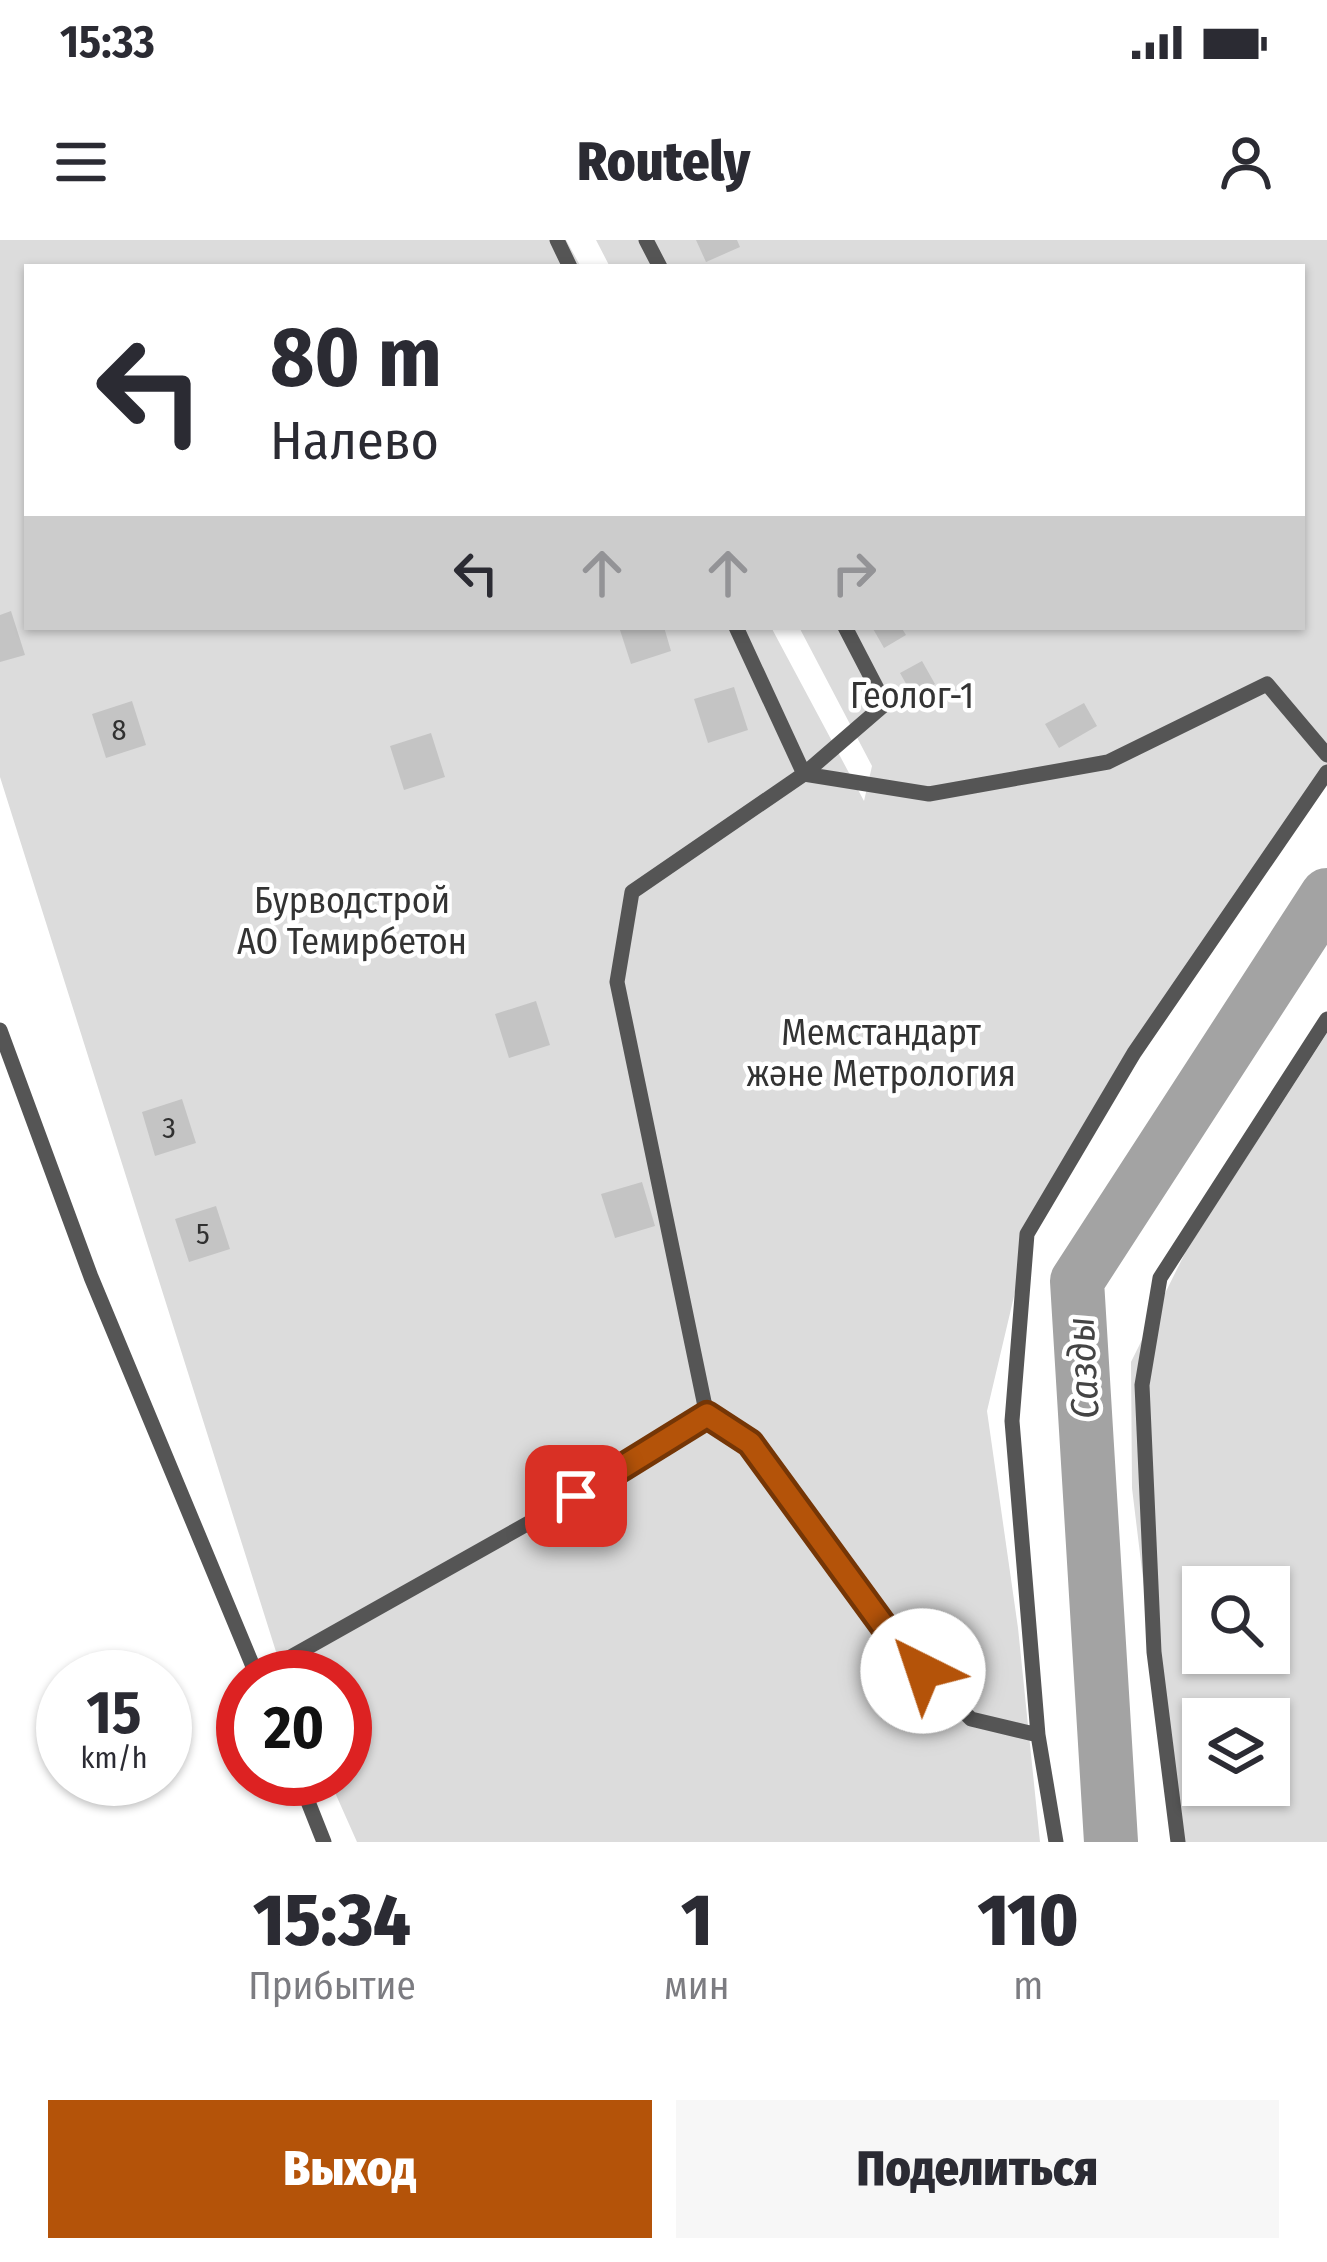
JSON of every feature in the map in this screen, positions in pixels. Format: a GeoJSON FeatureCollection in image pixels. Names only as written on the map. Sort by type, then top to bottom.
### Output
{"type":"FeatureCollection","features":[{"type":"Feature","properties":{"kind":"lane"},"geometry":{"type":"LineString","coordinates":[[737,630],[804,774]]}},
{"type":"Feature","properties":{"kind":"lane"},"geometry":{"type":"LineString","coordinates":[[847,630],[885,704],[804,774],[632,892],[617,982],[707,1415],[750,1443],[899,1647],[970,1719],[1038,1735]]}},
{"type":"Feature","properties":{"kind":"lane"},"geometry":{"type":"LineString","coordinates":[[804,774],[929,794],[1108,762],[1267,684],[1327,755]]}},
{"type":"Feature","properties":{"kind":"lane"},"geometry":{"type":"LineString","coordinates":[[1056,1842],[1038,1735],[1012,1421],[1027,1234],[1134,1053],[1327,772]]}},
{"type":"Feature","properties":{"kind":"lane"},"geometry":{"type":"LineString","coordinates":[[1178,1842],[1154,1652],[1142,1385],[1160,1278],[1327,1019]]}},
{"type":"Feature","properties":{"kind":"lane"},"geometry":{"type":"LineString","coordinates":[[0,1030],[91,1277],[246,1650]]}},
{"type":"Feature","properties":{"kind":"lane"},"geometry":{"type":"LineString","coordinates":[[303,1650],[614,1475],[707,1415]]}},
{"type":"Feature","properties":{"kind":"lane"},"geometry":{"type":"LineString","coordinates":[[310,1806],[324,1842]]}},
{"type":"Feature","properties":{"kind":"green space"},"geometry":{"type":"Polygon","coordinates":[[[0,240],[566,240],[579,264],[24,264],[24,630],[773,630],[864,801],[872,766],[801,630],[1305,630],[1305,264],[608,264],[596,240],[1327,240],[1327,773],[1031,1224],[987,1411],[1018,1628],[1040,1842],[357,1842],[341,1806],[372,1806],[372,1650],[275,1650],[0,777],[0,240]]]}},
{"type":"Feature","properties":{"kind":"green space"},"geometry":{"type":"Polygon","coordinates":[[[1327,1033],[1327,1842],[1175,1842],[1132,1488],[1131,1362],[1186,1251],[1327,1033]]]}},
{"type":"Feature","properties":{"kind":"building"},"geometry":{"type":"Polygon","coordinates":[[[696,240],[737,240],[740,247],[706,262],[696,240]]]}},
{"type":"Feature","properties":{"kind":"building"},"geometry":{"type":"Polygon","coordinates":[[[11,611],[25,655],[0,662],[0,615],[11,611]]]}},
{"type":"Feature","properties":{"kind":"building"},"geometry":{"type":"Polygon","coordinates":[[[620,630],[665,630],[671,651],[631,664],[620,630]]]}},
{"type":"Feature","properties":{"kind":"building"},"geometry":{"type":"Polygon","coordinates":[[[874,630],[903,630],[906,635],[884,648],[874,630]]]}},
{"type":"Feature","properties":{"kind":"building"},"geometry":{"type":"Polygon","coordinates":[[[922,661],[935,684],[913,696],[900,673],[922,661]]]}},
{"type":"Feature","properties":{"kind":"building"},"geometry":{"type":"Polygon","coordinates":[[[734,687],[748,730],[708,743],[694,699],[734,687]]]}},
{"type":"Feature","properties":{"kind":"building"},"geometry":{"type":"Polygon","coordinates":[[[132,701],[146,745],[106,758],[92,714],[132,701]]]}},
{"type":"Feature","properties":{"kind":"building"},"geometry":{"type":"Polygon","coordinates":[[[1084,703],[1097,726],[1059,748],[1045,724],[1084,703]]]}},
{"type":"Feature","properties":{"kind":"building"},"geometry":{"type":"Polygon","coordinates":[[[431,733],[445,777],[404,790],[390,746],[431,733]]]}},
{"type":"Feature","properties":{"kind":"building"},"geometry":{"type":"Polygon","coordinates":[[[536,1001],[550,1045],[509,1058],[495,1014],[536,1001]]]}},
{"type":"Feature","properties":{"kind":"building"},"geometry":{"type":"Polygon","coordinates":[[[182,1099],[196,1143],[155,1156],[142,1112],[182,1099]]]}},
{"type":"Feature","properties":{"kind":"building"},"geometry":{"type":"Polygon","coordinates":[[[642,1182],[655,1226],[615,1238],[601,1194],[642,1182]]]}},
{"type":"Feature","properties":{"kind":"building"},"geometry":{"type":"Polygon","coordinates":[[[216,1206],[230,1249],[189,1262],[175,1219],[216,1206]]]}},
{"type":"Feature","properties":{"kind":"waterway","name":"Сазды"},"geometry":{"type":"LineString","coordinates":[[1111,1842],[1077,1281],[1327,895]]}},
{"type":"Feature","properties":{"kind":"route"},"geometry":{"type":"LineString","coordinates":[[576,1496],[707,1415],[750,1443],[899,1647],[923,1671]]}},
{"type":"Feature","properties":{"kind":"park label","name":"Геолог-1"},"geometry":{"type":"Point","coordinates":[912,695]}},
{"type":"Feature","properties":{"kind":"park label","name":"Бурводстрой АО Темирбетон"},"geometry":{"type":"Point","coordinates":[352,920]}},
{"type":"Feature","properties":{"kind":"park label","name":"Мемстандарт және Метрология"},"geometry":{"type":"Point","coordinates":[881,1052]}}]}
